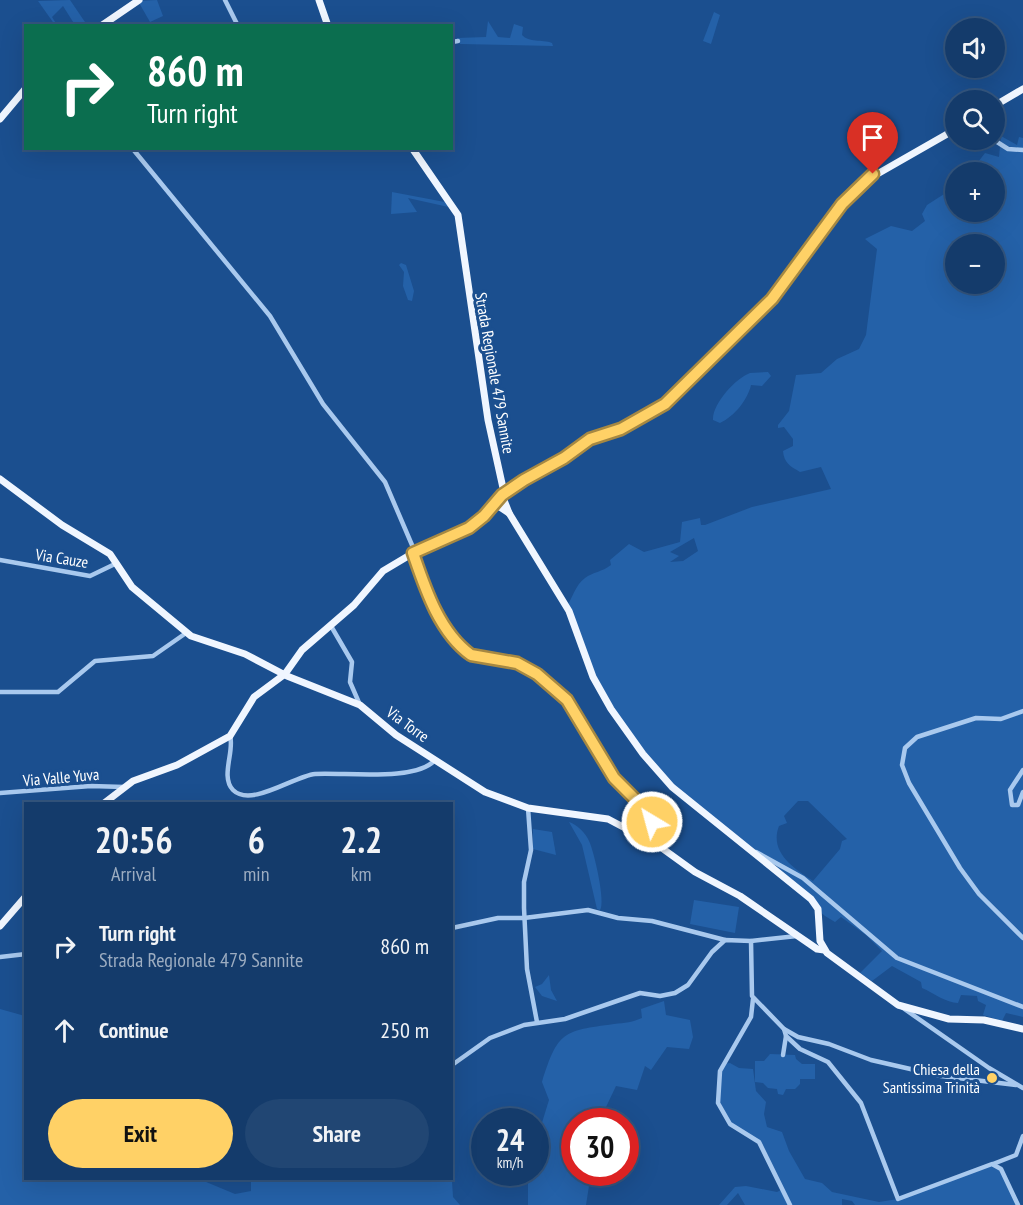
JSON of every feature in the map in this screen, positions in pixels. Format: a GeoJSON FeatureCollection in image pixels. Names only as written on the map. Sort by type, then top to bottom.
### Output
{"type":"FeatureCollection","features":[{"type":"Feature","properties":{"kind":"main road"},"geometry":{"type":"LineString","coordinates":[[104,24],[139,0]]}},
{"type":"Feature","properties":{"kind":"main road"},"geometry":{"type":"LineString","coordinates":[[319,0],[327,24]]}},
{"type":"Feature","properties":{"kind":"main road"},"geometry":{"type":"LineString","coordinates":[[0,119],[24,89]]}},
{"type":"Feature","properties":{"kind":"main road"},"geometry":{"type":"LineString","coordinates":[[1005,100],[1023,89]]}},
{"type":"Feature","properties":{"kind":"main road"},"geometry":{"type":"LineString","coordinates":[[105,802],[124,787],[177,765],[230,736],[250,701],[285,674],[299,653],[354,605],[382,571],[414,552],[469,528],[502,495],[590,439],[621,429],[665,404],[772,299],[842,204],[865,181],[945,135]]}},
{"type":"Feature","properties":{"kind":"main road","name":"Strada Regionale 479 Sannite"},"geometry":{"type":"LineString","coordinates":[[413,150],[458,215],[484,398],[502,495],[509,513],[569,611],[593,677],[625,730],[665,781],[811,899],[819,915],[820,941],[824,950]]}},
{"type":"Feature","properties":{"kind":"main road","name":"Via Torre"},"geometry":{"type":"LineString","coordinates":[[0,479],[21,492],[62,525],[110,554],[132,587],[186,633],[251,656],[285,674],[360,705],[396,735],[475,787],[528,808],[608,819],[659,846],[695,872],[740,896],[797,936],[818,949],[824,950],[834,960],[898,1005],[949,1019],[984,1020],[1023,1029]]}},
{"type":"Feature","properties":{"kind":"main road"},"geometry":{"type":"LineString","coordinates":[[492,507],[500,507],[509,513]]}},
{"type":"Feature","properties":{"kind":"main road"},"geometry":{"type":"LineString","coordinates":[[0,926],[24,898]]}},
{"type":"Feature","properties":{"kind":"street"},"geometry":{"type":"LineString","coordinates":[[225,0],[237,24]]}},
{"type":"Feature","properties":{"kind":"street"},"geometry":{"type":"LineString","coordinates":[[453,42],[458,41]]}},
{"type":"Feature","properties":{"kind":"street"},"geometry":{"type":"LineString","coordinates":[[1005,147],[1023,150]]}},
{"type":"Feature","properties":{"kind":"street"},"geometry":{"type":"LineString","coordinates":[[134,150],[270,316],[322,404],[385,482],[434,607],[445,626],[468,653],[517,663],[537,674],[567,700],[614,778],[646,810],[657,834],[659,846]]}},
{"type":"Feature","properties":{"kind":"street","name":"Via Cauze"},"geometry":{"type":"LineString","coordinates":[[0,560],[90,576],[117,562]]}},
{"type":"Feature","properties":{"kind":"street"},"geometry":{"type":"LineString","coordinates":[[331,626],[344,643],[352,662],[350,682],[360,705]]}},
{"type":"Feature","properties":{"kind":"street"},"geometry":{"type":"LineString","coordinates":[[0,692],[58,692],[95,661],[153,656],[186,633]]}},
{"type":"Feature","properties":{"kind":"street"},"geometry":{"type":"LineString","coordinates":[[1023,711],[1001,719],[975,718],[917,737],[905,748],[902,765],[909,783],[960,868],[979,894],[1023,938]]}},
{"type":"Feature","properties":{"kind":"street"},"geometry":{"type":"LineString","coordinates":[[230,736],[228,774],[231,787],[246,794],[280,787],[305,775],[344,772],[396,774],[425,767],[435,760]]}},
{"type":"Feature","properties":{"kind":"street"},"geometry":{"type":"LineString","coordinates":[[1023,770],[1010,790],[1012,805],[1018,805],[1023,792]]}},
{"type":"Feature","properties":{"kind":"street","name":"Via Valle Yuva"},"geometry":{"type":"LineString","coordinates":[[0,793],[91,786],[124,787]]}},
{"type":"Feature","properties":{"kind":"street"},"geometry":{"type":"LineString","coordinates":[[528,808],[531,850],[524,882],[524,918],[527,969],[537,1022]]}},
{"type":"Feature","properties":{"kind":"street"},"geometry":{"type":"LineString","coordinates":[[751,851],[803,878],[897,958],[1023,1007]]}},
{"type":"Feature","properties":{"kind":"street"},"geometry":{"type":"LineString","coordinates":[[453,928],[498,918],[524,918],[588,910],[618,918],[652,921],[726,940],[751,941],[797,936]]}},
{"type":"Feature","properties":{"kind":"street"},"geometry":{"type":"LineString","coordinates":[[453,1064],[490,1038],[537,1022],[565,1019],[640,993],[660,996],[675,993],[688,985],[712,952],[726,940]]}},
{"type":"Feature","properties":{"kind":"street"},"geometry":{"type":"LineString","coordinates":[[751,941],[753,999],[751,1017],[720,1071],[718,1102],[730,1124],[759,1142],[790,1205]]}},
{"type":"Feature","properties":{"kind":"street"},"geometry":{"type":"LineString","coordinates":[[0,957],[24,954]]}},
{"type":"Feature","properties":{"kind":"street"},"geometry":{"type":"LineString","coordinates":[[753,999],[776,1018],[784,1029],[786,1036],[783,1054]]}},
{"type":"Feature","properties":{"kind":"street"},"geometry":{"type":"LineString","coordinates":[[898,1005],[1023,1088]]}},
{"type":"Feature","properties":{"kind":"street"},"geometry":{"type":"LineString","coordinates":[[784,1029],[798,1036],[829,1044],[871,1060],[941,1076],[1016,1085]]}},
{"type":"Feature","properties":{"kind":"street"},"geometry":{"type":"LineString","coordinates":[[786,1036],[800,1049],[828,1062],[861,1103],[898,1199],[1016,1155],[1023,1136]]}},
{"type":"Feature","properties":{"kind":"street"},"geometry":{"type":"LineString","coordinates":[[993,1165],[1001,1169],[1018,1205]]}},
{"type":"Feature","properties":{"kind":"shaded area"},"geometry":{"type":"Polygon","coordinates":[[[70,0],[86,24],[74,24],[63,6],[52,17],[56,24],[54,24],[38,1],[70,0]]]}},
{"type":"Feature","properties":{"kind":"shaded area"},"geometry":{"type":"Polygon","coordinates":[[[157,0],[163,16],[150,22],[138,1],[157,0]]]}},
{"type":"Feature","properties":{"kind":"shaded area"},"geometry":{"type":"Polygon","coordinates":[[[714,12],[720,15],[711,44],[703,41],[714,12]]]}},
{"type":"Feature","properties":{"kind":"shaded area"},"geometry":{"type":"Polygon","coordinates":[[[488,21],[498,37],[510,38],[514,24],[523,27],[522,35],[525,37],[552,43],[553,46],[460,44],[457,38],[486,37],[488,21]]]}},
{"type":"Feature","properties":{"kind":"shaded area"},"geometry":{"type":"Polygon","coordinates":[[[1019,137],[1023,138],[1023,1017],[1006,1013],[1002,1021],[983,1015],[986,1005],[978,1001],[977,996],[961,995],[958,1003],[949,1001],[922,988],[921,982],[892,966],[872,981],[860,973],[882,951],[866,935],[841,917],[835,922],[825,916],[665,781],[593,677],[566,607],[582,581],[611,565],[610,560],[629,544],[644,552],[680,542],[682,522],[700,518],[701,525],[705,525],[752,507],[831,489],[821,467],[800,472],[788,464],[784,455],[783,451],[793,446],[793,439],[784,427],[778,428],[778,425],[789,411],[796,375],[821,373],[837,359],[859,349],[866,335],[877,249],[865,239],[891,226],[912,231],[925,221],[922,214],[927,205],[945,193],[945,222],[1005,222],[1005,162],[978,162],[985,153],[999,157],[1000,150],[1005,150],[1005,138],[1017,145],[1019,137]],[[694,538],[670,552],[679,556],[670,562],[683,561],[698,551],[694,538]],[[798,801],[784,816],[787,823],[779,826],[777,844],[791,865],[813,881],[840,849],[842,841],[847,839],[808,801],[798,801]]]}},
{"type":"Feature","properties":{"kind":"shaded area"},"geometry":{"type":"Polygon","coordinates":[[[392,192],[450,203],[453,208],[408,198],[417,212],[391,214],[392,192]]]}},
{"type":"Feature","properties":{"kind":"shaded area"},"geometry":{"type":"Polygon","coordinates":[[[401,263],[406,265],[414,291],[412,301],[408,300],[403,286],[404,272],[399,265],[401,263]]]}},
{"type":"Feature","properties":{"kind":"shaded area"},"geometry":{"type":"Polygon","coordinates":[[[768,372],[771,376],[762,386],[751,385],[744,401],[731,416],[720,423],[713,420],[716,407],[726,392],[738,380],[750,373],[768,372]]]}},
{"type":"Feature","properties":{"kind":"shaded area"},"geometry":{"type":"Polygon","coordinates":[[[569,822],[588,838],[602,898],[600,910],[597,909],[582,845],[569,822]]]}},
{"type":"Feature","properties":{"kind":"shaded area"},"geometry":{"type":"Polygon","coordinates":[[[533,829],[552,832],[556,855],[533,849],[533,829]]]}},
{"type":"Feature","properties":{"kind":"shaded area"},"geometry":{"type":"Polygon","coordinates":[[[694,900],[739,907],[735,933],[690,924],[694,900]]]}},
{"type":"Feature","properties":{"kind":"shaded area"},"geometry":{"type":"Polygon","coordinates":[[[549,975],[551,990],[557,1001],[542,996],[535,987],[542,984],[549,975]]]}},
{"type":"Feature","properties":{"kind":"shaded area"},"geometry":{"type":"Polygon","coordinates":[[[664,1001],[666,1015],[690,1020],[693,1037],[689,1049],[667,1047],[651,1070],[645,1066],[637,1090],[616,1086],[606,1108],[561,1108],[561,1186],[589,1186],[586,1205],[528,1205],[528,1186],[549,1186],[549,1108],[547,1108],[549,1100],[542,1082],[558,1043],[573,1032],[583,1029],[642,1018],[641,1009],[664,1001]]]}},
{"type":"Feature","properties":{"kind":"shaded area"},"geometry":{"type":"Polygon","coordinates":[[[0,1009],[24,1016],[24,1180],[201,1180],[235,1194],[251,1191],[251,1180],[393,1180],[398,1182],[401,1180],[450,1180],[452,1181],[453,1197],[460,1205],[0,1205],[0,1009]]]}},
{"type":"Feature","properties":{"kind":"shaded area"},"geometry":{"type":"Polygon","coordinates":[[[770,1054],[795,1055],[802,1064],[815,1064],[815,1079],[800,1079],[800,1084],[795,1089],[786,1089],[783,1095],[778,1094],[777,1089],[755,1082],[755,1061],[764,1061],[770,1054]]]}},
{"type":"Feature","properties":{"kind":"shaded area"},"geometry":{"type":"Polygon","coordinates":[[[730,1063],[739,1068],[753,1069],[756,1091],[766,1102],[764,1114],[767,1127],[782,1132],[789,1151],[805,1179],[822,1183],[832,1192],[879,1202],[898,1199],[992,1164],[997,1165],[1018,1205],[855,1205],[852,1201],[842,1199],[842,1205],[745,1205],[738,1193],[727,1205],[719,1205],[735,1187],[746,1186],[777,1192],[781,1190],[759,1142],[733,1127],[718,1103],[722,1064],[730,1063]]]}},
{"type":"Feature","properties":{"kind":"place","name":"Chiesa della Santissima Trinità"},"geometry":{"type":"Point","coordinates":[992,1078]}},
{"type":"Feature","properties":{"kind":"route"},"geometry":{"type":"LineString","coordinates":[[652,822],[646,810],[614,778],[586,736],[567,700],[537,674],[517,663],[483,655],[471,655],[465,650],[445,626],[430,600],[413,553],[430,543],[469,528],[484,516],[502,495],[553,465],[590,439],[621,429],[665,404],[772,299],[842,204],[873,174]]}}]}
